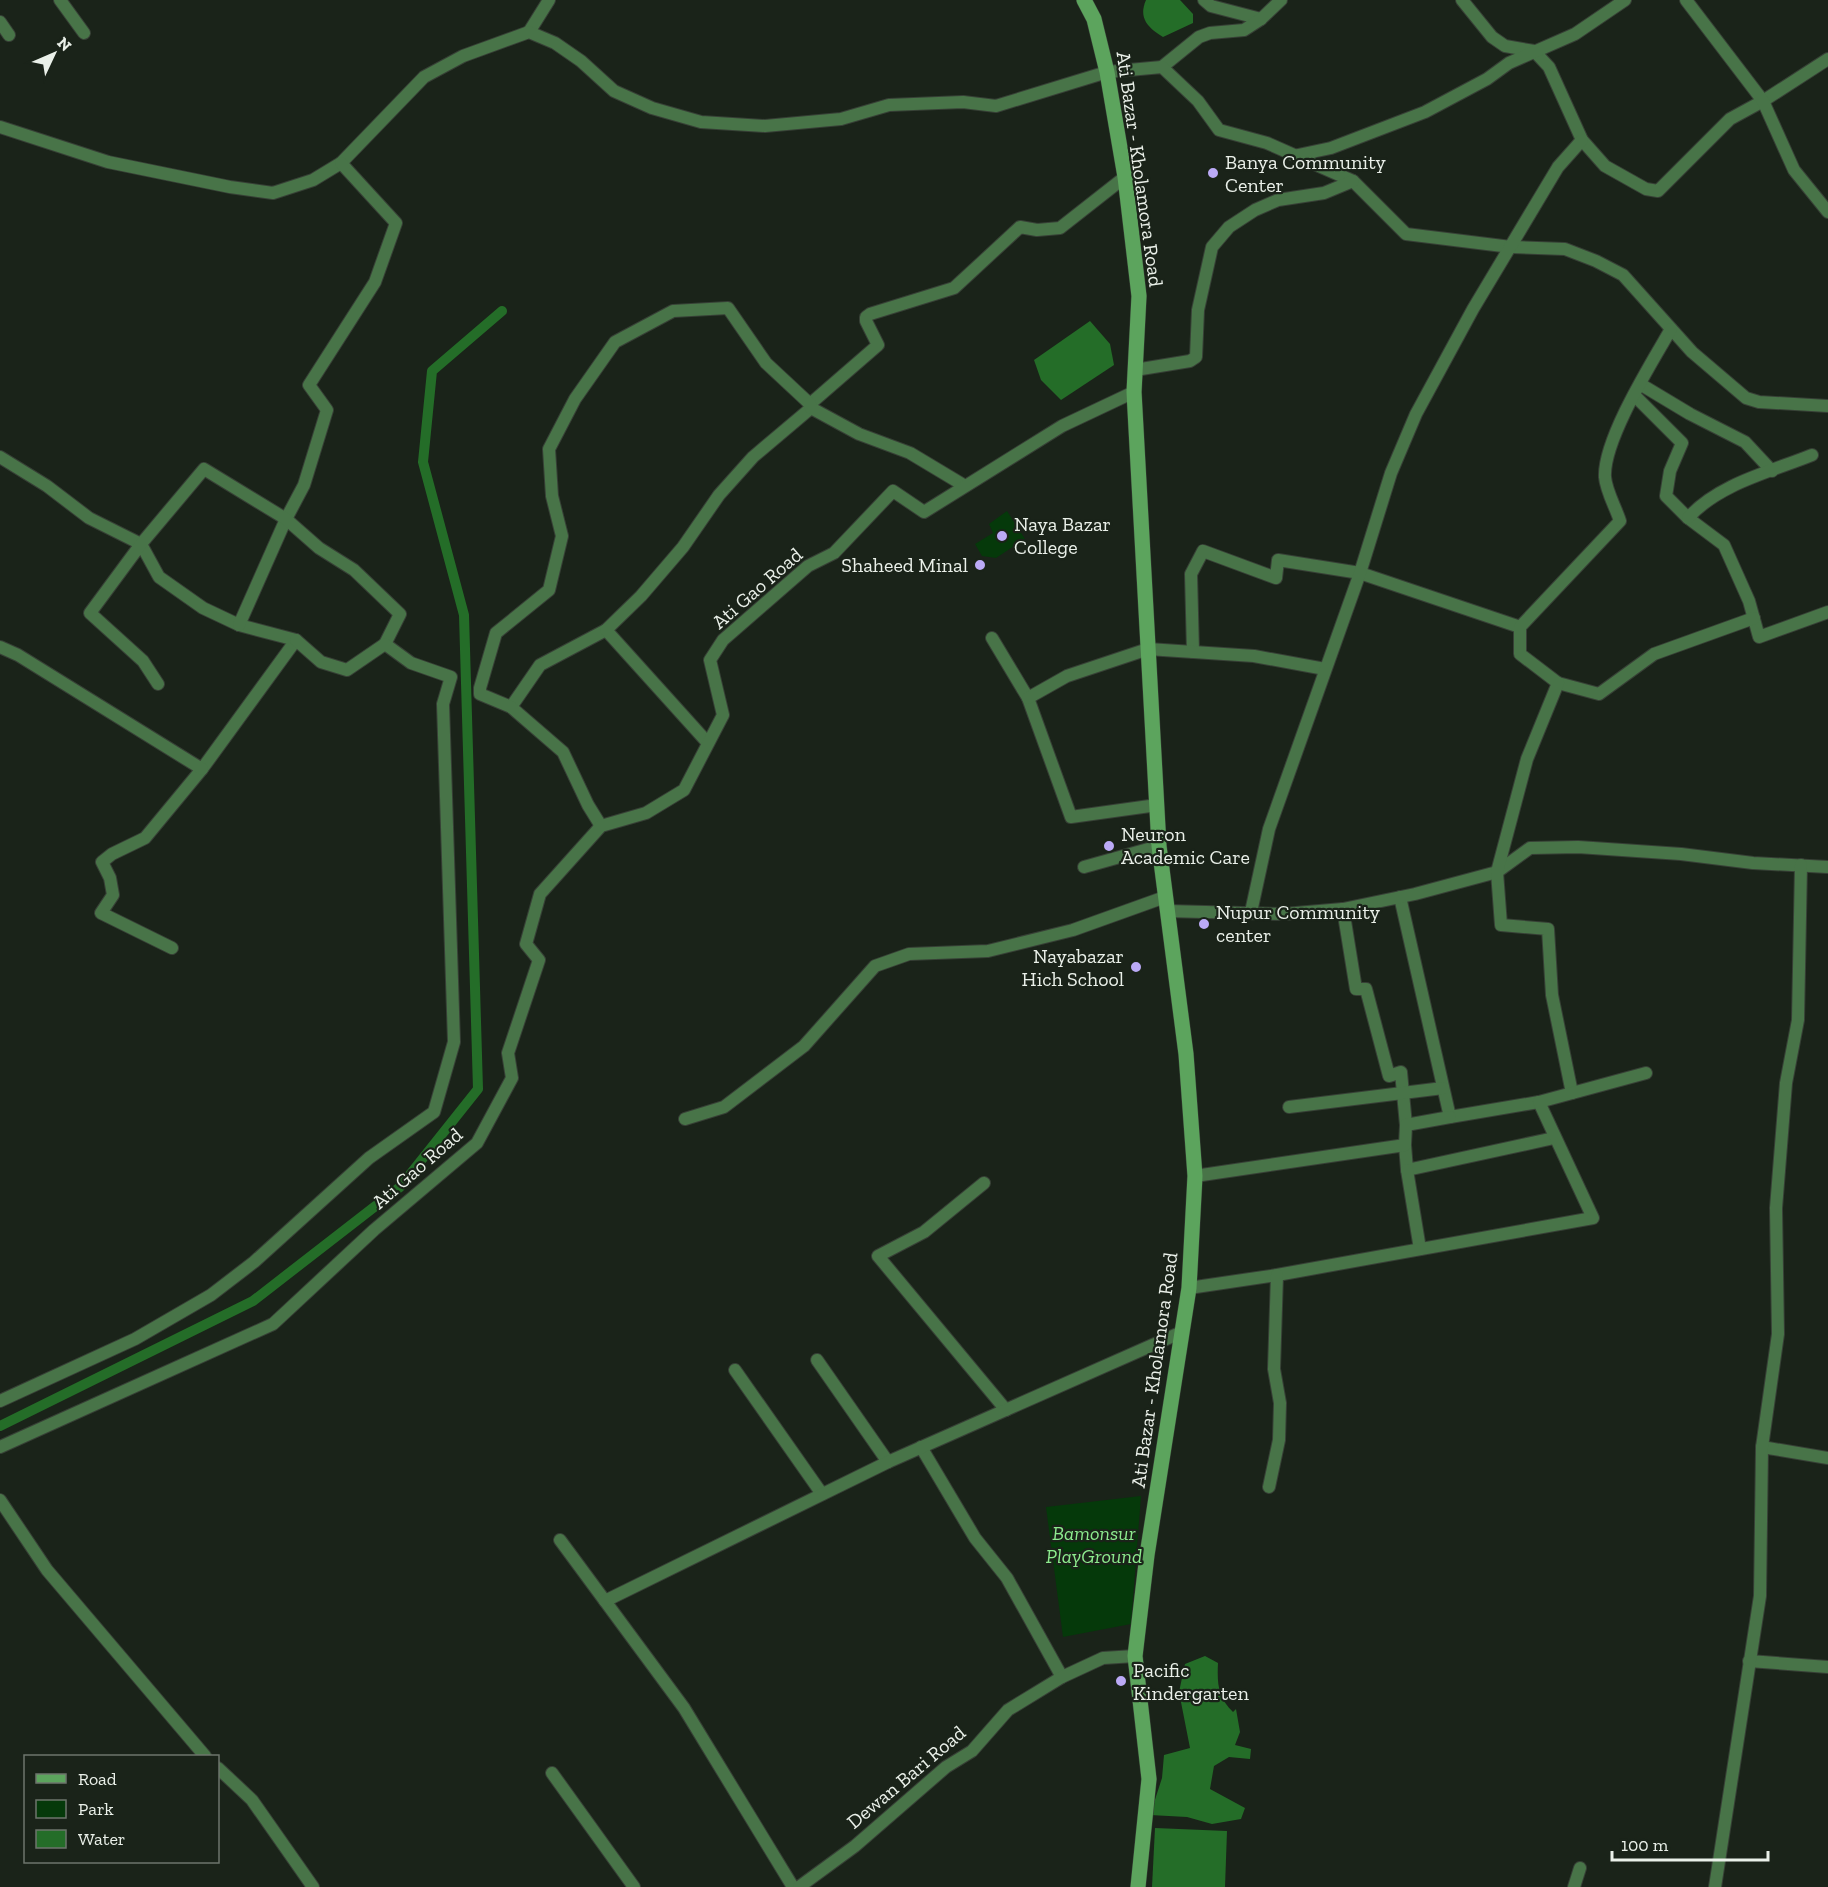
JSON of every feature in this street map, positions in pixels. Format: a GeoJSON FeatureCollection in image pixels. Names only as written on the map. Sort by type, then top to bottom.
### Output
{"type":"FeatureCollection","features":[{"type":"Feature","properties":{"kind":"main road","name":"Ati Bazar - Kholamora Road"},"geometry":{"type":"LineString","coordinates":[[1084,0],[1094,19],[1107,72],[1125,177],[1138,296],[1134,392],[1159,846],[1186,1054],[1195,1176],[1189,1288],[1147,1555],[1135,1656],[1149,1779],[1138,1887]]}},
{"type":"Feature","properties":{"kind":"street"},"geometry":{"type":"LineString","coordinates":[[60,0],[84,33]]}},
{"type":"Feature","properties":{"kind":"street"},"geometry":{"type":"LineString","coordinates":[[0,127],[108,162],[230,187],[273,193],[313,180],[341,163],[424,77],[463,56],[529,32],[549,0]]}},
{"type":"Feature","properties":{"kind":"street"},"geometry":{"type":"LineString","coordinates":[[1204,0],[1211,6],[1261,19]]}},
{"type":"Feature","properties":{"kind":"street"},"geometry":{"type":"LineString","coordinates":[[529,32],[555,44],[581,61],[614,91],[652,108],[701,122],[765,126],[842,118],[890,105],[963,102],[996,106],[1107,72],[1162,67],[1199,37],[1210,33],[1244,30],[1261,19],[1281,0]]}},
{"type":"Feature","properties":{"kind":"street"},"geometry":{"type":"LineString","coordinates":[[1462,0],[1498,42],[1505,46],[1534,51],[1549,68],[1582,140],[1605,166],[1646,189],[1658,191],[1730,119],[1763,102],[1828,59]]}},
{"type":"Feature","properties":{"kind":"street"},"geometry":{"type":"LineString","coordinates":[[1298,155],[1332,148],[1425,112],[1534,51],[1575,34],[1625,0]]}},
{"type":"Feature","properties":{"kind":"street"},"geometry":{"type":"LineString","coordinates":[[1686,0],[1763,102],[1794,170],[1828,212]]}},
{"type":"Feature","properties":{"kind":"street"},"geometry":{"type":"LineString","coordinates":[[0,22],[9,35]]}},
{"type":"Feature","properties":{"kind":"street"},"geometry":{"type":"LineString","coordinates":[[1162,67],[1198,101],[1219,130],[1267,143],[1353,181],[1406,234],[1512,247],[1565,249],[1596,261],[1623,275],[1671,329],[1719,377],[1746,398],[1759,402],[1828,406]]}},
{"type":"Feature","properties":{"kind":"street"},"geometry":{"type":"LineString","coordinates":[[1251,912],[1269,829],[1360,573],[1391,473],[1416,414],[1473,309],[1558,167],[1582,140]]}},
{"type":"Feature","properties":{"kind":"street"},"geometry":{"type":"LineString","coordinates":[[239,625],[286,519],[304,485],[327,410],[309,384],[375,282],[396,223],[341,163]]}},
{"type":"Feature","properties":{"kind":"street"},"geometry":{"type":"LineString","coordinates":[[511,707],[540,666],[606,630],[641,596],[683,547],[719,495],[753,457],[878,345],[866,317],[954,288],[1020,227],[1037,230],[1060,228],[1125,177]]}},
{"type":"Feature","properties":{"kind":"street"},"geometry":{"type":"LineString","coordinates":[[1135,370],[1190,361],[1196,357],[1198,310],[1212,247],[1229,228],[1255,210],[1278,200],[1324,193],[1353,181]]}},
{"type":"Feature","properties":{"kind":"street"},"geometry":{"type":"LineString","coordinates":[[601,826],[588,805],[563,752],[511,707],[480,694],[496,633],[549,590],[562,536],[552,496],[549,449],[575,399],[615,342],[673,310],[728,308],[766,363],[811,406],[859,434],[910,453],[964,486],[1062,426],[1134,392]]}},
{"type":"Feature","properties":{"kind":"street"},"geometry":{"type":"LineString","coordinates":[[1671,329],[1637,389],[1613,439],[1605,477],[1620,521],[1520,627],[1520,654],[1558,683],[1599,694],[1654,654],[1754,618]]}},
{"type":"Feature","properties":{"kind":"street"},"geometry":{"type":"LineString","coordinates":[[1637,389],[1745,442],[1772,471]]}},
{"type":"Feature","properties":{"kind":"street"},"geometry":{"type":"LineString","coordinates":[[1637,389],[1682,443],[1670,471],[1666,496],[1688,518],[1724,545],[1760,637],[1828,612]]}},
{"type":"Feature","properties":{"kind":"street"},"geometry":{"type":"LineString","coordinates":[[1688,518],[1702,503],[1727,489],[1812,455]]}},
{"type":"Feature","properties":{"kind":"street"},"geometry":{"type":"LineString","coordinates":[[0,457],[47,486],[89,518],[141,544],[159,577],[203,608],[239,625],[296,640],[321,662],[347,670],[385,644],[400,614],[354,570],[319,548],[286,519],[204,469],[141,544],[90,613],[143,661],[158,684]]}},
{"type":"Feature","properties":{"kind":"street","name":"Ati Gao Road"},"geometry":{"type":"LineString","coordinates":[[0,1447],[273,1324],[374,1230],[477,1143],[512,1078],[508,1053],[539,960],[525,944],[540,894],[601,826],[646,813],[684,790],[723,714],[710,660],[723,640],[808,566],[834,553],[893,491],[924,512],[964,486]]}},
{"type":"Feature","properties":{"kind":"street"},"geometry":{"type":"LineString","coordinates":[[1193,652],[1191,574],[1203,551],[1276,578],[1278,560],[1360,573],[1520,627]]}},
{"type":"Feature","properties":{"kind":"street"},"geometry":{"type":"LineString","coordinates":[[606,630],[707,742]]}},
{"type":"Feature","properties":{"kind":"street"},"geometry":{"type":"LineString","coordinates":[[993,638],[1028,698],[1071,817],[1157,805]]}},
{"type":"Feature","properties":{"kind":"street"},"geometry":{"type":"LineString","coordinates":[[172,948],[101,913],[113,895],[110,878],[102,862],[112,854],[145,838],[202,769],[296,640]]}},
{"type":"Feature","properties":{"kind":"street"},"geometry":{"type":"LineString","coordinates":[[0,1401],[135,1339],[211,1295],[254,1262],[369,1158],[434,1112],[454,1042],[443,704],[451,677],[411,663],[385,644]]}},
{"type":"Feature","properties":{"kind":"street"},"geometry":{"type":"LineString","coordinates":[[0,647],[18,655],[202,769]]}},
{"type":"Feature","properties":{"kind":"street"},"geometry":{"type":"LineString","coordinates":[[1028,698],[1067,676],[1148,650],[1254,656],[1325,669]]}},
{"type":"Feature","properties":{"kind":"street"},"geometry":{"type":"LineString","coordinates":[[1558,683],[1527,759],[1497,872],[1502,925],[1548,929],[1552,996],[1572,1093]]}},
{"type":"Feature","properties":{"kind":"street"},"geometry":{"type":"LineString","coordinates":[[1084,867],[1159,846]]}},
{"type":"Feature","properties":{"kind":"street"},"geometry":{"type":"LineString","coordinates":[[685,1119],[724,1107],[804,1046],[875,966],[909,954],[988,951],[1166,904],[1284,914],[1343,909],[1497,872],[1530,848],[1578,847],[1828,867]]}},
{"type":"Feature","properties":{"kind":"street"},"geometry":{"type":"LineString","coordinates":[[1715,1887],[1749,1660],[1761,1596],[1762,1447],[1778,1334],[1776,1208],[1786,1083],[1798,1020],[1801,866]]}},
{"type":"Feature","properties":{"kind":"street"},"geometry":{"type":"LineString","coordinates":[[1400,897],[1450,1118]]}},
{"type":"Feature","properties":{"kind":"street"},"geometry":{"type":"LineString","coordinates":[[1343,909],[1356,989],[1366,989],[1389,1076],[1401,1072],[1404,1091],[1407,1170],[1420,1249]]}},
{"type":"Feature","properties":{"kind":"street"},"geometry":{"type":"LineString","coordinates":[[1406,1125],[1539,1102],[1646,1073]]}},
{"type":"Feature","properties":{"kind":"street"},"geometry":{"type":"LineString","coordinates":[[1289,1107],[1443,1088]]}},
{"type":"Feature","properties":{"kind":"street"},"geometry":{"type":"LineString","coordinates":[[1189,1288],[1277,1275],[1593,1218],[1539,1102]]}},
{"type":"Feature","properties":{"kind":"street"},"geometry":{"type":"LineString","coordinates":[[1407,1170],[1554,1138]]}},
{"type":"Feature","properties":{"kind":"street"},"geometry":{"type":"LineString","coordinates":[[1195,1176],[1406,1145]]}},
{"type":"Feature","properties":{"kind":"street"},"geometry":{"type":"LineString","coordinates":[[984,1183],[924,1232],[878,1256],[1006,1410]]}},
{"type":"Feature","properties":{"kind":"street"},"geometry":{"type":"LineString","coordinates":[[1269,1487],[1279,1440],[1280,1403],[1274,1369],[1277,1275]]}},
{"type":"Feature","properties":{"kind":"street"},"geometry":{"type":"LineString","coordinates":[[604,1601],[888,1462],[1182,1332]]}},
{"type":"Feature","properties":{"kind":"street"},"geometry":{"type":"LineString","coordinates":[[817,1360],[888,1462]]}},
{"type":"Feature","properties":{"kind":"street"},"geometry":{"type":"LineString","coordinates":[[735,1370],[822,1494]]}},
{"type":"Feature","properties":{"kind":"street"},"geometry":{"type":"LineString","coordinates":[[921,1447],[975,1538],[1007,1578],[1062,1677]]}},
{"type":"Feature","properties":{"kind":"street"},"geometry":{"type":"LineString","coordinates":[[1762,1447],[1828,1458]]}},
{"type":"Feature","properties":{"kind":"street"},"geometry":{"type":"LineString","coordinates":[[0,1500],[47,1570],[204,1755]]}},
{"type":"Feature","properties":{"kind":"street"},"geometry":{"type":"LineString","coordinates":[[560,1540],[684,1708],[793,1887]]}},
{"type":"Feature","properties":{"kind":"street","name":"Dewan Bari Road"},"geometry":{"type":"LineString","coordinates":[[799,1887],[855,1846],[946,1767],[972,1751],[1008,1710],[1062,1677],[1103,1658],[1135,1656]]}},
{"type":"Feature","properties":{"kind":"street"},"geometry":{"type":"LineString","coordinates":[[1749,1660],[1828,1667]]}},
{"type":"Feature","properties":{"kind":"street"},"geometry":{"type":"LineString","coordinates":[[219,1769],[252,1800],[313,1887]]}},
{"type":"Feature","properties":{"kind":"street"},"geometry":{"type":"LineString","coordinates":[[552,1773],[634,1887]]}},
{"type":"Feature","properties":{"kind":"street"},"geometry":{"type":"LineString","coordinates":[[1574,1887],[1580,1868]]}},
{"type":"Feature","properties":{"kind":"green space"},"geometry":{"type":"Polygon","coordinates":[[[1007,511],[1025,539],[996,558],[982,556],[975,544],[993,533],[989,524],[1007,511]]]}},
{"type":"Feature","properties":{"kind":"green space","name":"Bamonsur PlayGround"},"geometry":{"type":"Polygon","coordinates":[[[1141,1496],[1131,1624],[1063,1637],[1046,1507],[1141,1496]]]}},
{"type":"Feature","properties":{"kind":"water"},"geometry":{"type":"Polygon","coordinates":[[[1146,0],[1180,0],[1193,14],[1193,23],[1163,37],[1146,22],[1143,12],[1146,0]]]}},
{"type":"Feature","properties":{"kind":"water"},"geometry":{"type":"Polygon","coordinates":[[[1090,321],[1110,344],[1114,365],[1061,400],[1041,380],[1034,360],[1090,321]]]}},
{"type":"Feature","properties":{"kind":"water"},"geometry":{"type":"Polygon","coordinates":[[[1205,1656],[1218,1663],[1218,1684],[1221,1695],[1233,1712],[1236,1709],[1240,1732],[1235,1745],[1251,1749],[1250,1759],[1229,1757],[1214,1766],[1210,1789],[1245,1808],[1241,1819],[1212,1824],[1187,1817],[1150,1815],[1162,1778],[1164,1755],[1190,1748],[1179,1692],[1185,1664],[1205,1656]]]}},
{"type":"Feature","properties":{"kind":"water"},"geometry":{"type":"Polygon","coordinates":[[[1155,1828],[1227,1831],[1225,1887],[1152,1887],[1155,1828]]]}},
{"type":"Feature","properties":{"kind":"waterway"},"geometry":{"type":"LineString","coordinates":[[0,1426],[253,1301],[400,1187],[478,1089],[464,615],[423,462],[432,371],[502,311]]}},
{"type":"Feature","properties":{"kind":"place","name":"Banya Community Center"},"geometry":{"type":"Point","coordinates":[1213,173]}},
{"type":"Feature","properties":{"kind":"place","name":"Naya Bazar College"},"geometry":{"type":"Point","coordinates":[1002,536]}},
{"type":"Feature","properties":{"kind":"place","name":"Shaheed Minal"},"geometry":{"type":"Point","coordinates":[980,565]}},
{"type":"Feature","properties":{"kind":"place","name":"Neuron Academic Care"},"geometry":{"type":"Point","coordinates":[1109,846]}},
{"type":"Feature","properties":{"kind":"place","name":"Nupur Community center"},"geometry":{"type":"Point","coordinates":[1204,924]}},
{"type":"Feature","properties":{"kind":"place","name":"Nayabazar Hich School"},"geometry":{"type":"Point","coordinates":[1136,967]}},
{"type":"Feature","properties":{"kind":"place","name":"Pacific Kindergarten"},"geometry":{"type":"Point","coordinates":[1121,1681]}}]}
